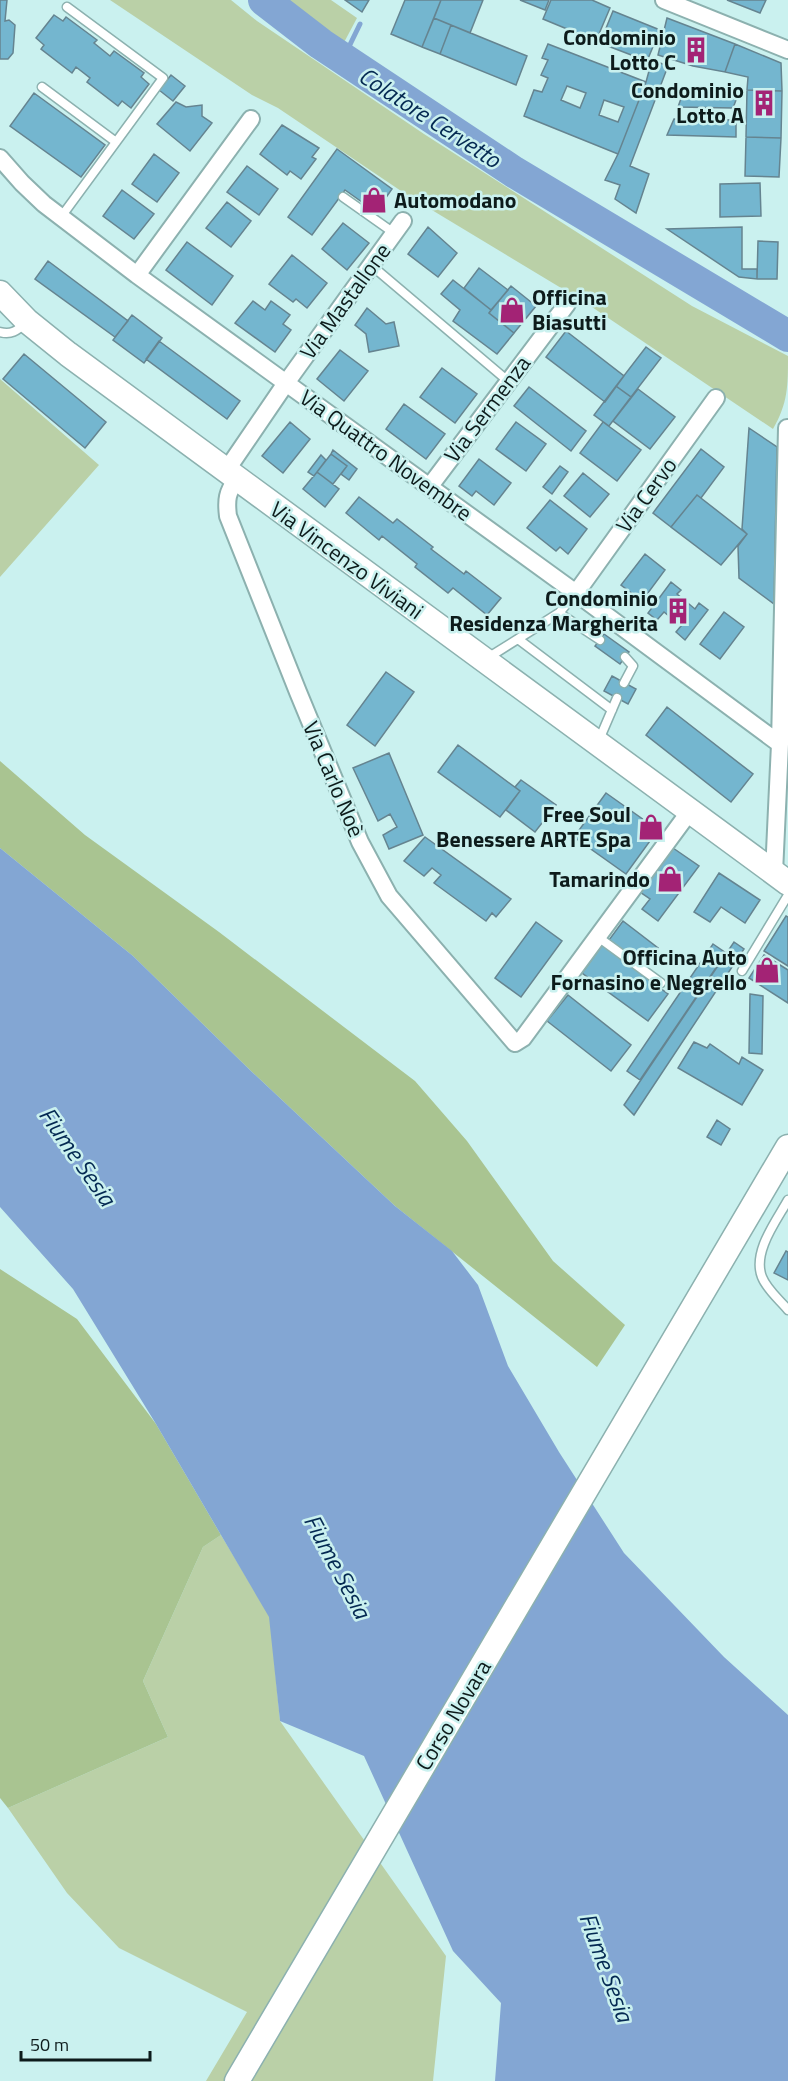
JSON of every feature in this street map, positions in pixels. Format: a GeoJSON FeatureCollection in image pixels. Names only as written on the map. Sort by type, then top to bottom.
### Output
{"type":"FeatureCollection","features":[{"type":"Feature","properties":{"kind":"main road","name":"Via Vincenzo Viviani"},"geometry":{"type":"LineString","coordinates":[[0,293],[27,321],[68,354],[781,878]]}},
{"type":"Feature","properties":{"kind":"main road","name":"Corso Novara"},"geometry":{"type":"LineString","coordinates":[[237,2081],[788,1147]]}},
{"type":"Feature","properties":{"kind":"street"},"geometry":{"type":"LineString","coordinates":[[663,0],[788,50]]}},
{"type":"Feature","properties":{"kind":"street"},"geometry":{"type":"LineString","coordinates":[[137,275],[251,119]]}},
{"type":"Feature","properties":{"kind":"street","name":"Via Quattro Novembre"},"geometry":{"type":"LineString","coordinates":[[0,158],[22,183],[61,217],[137,275],[430,486],[780,744]]}},
{"type":"Feature","properties":{"kind":"street","name":"Via Mastallone"},"geometry":{"type":"LineString","coordinates":[[231,475],[286,383],[399,227]]}},
{"type":"Feature","properties":{"kind":"street","name":"Via Sermenza"},"geometry":{"type":"LineString","coordinates":[[430,486],[567,304]]}},
{"type":"Feature","properties":{"kind":"street","name":"Via Cervo"},"geometry":{"type":"LineString","coordinates":[[576,593],[716,398]]}},
{"type":"Feature","properties":{"kind":"street"},"geometry":{"type":"LineString","coordinates":[[781,878],[780,744],[787,428]]}},
{"type":"Feature","properties":{"kind":"street","name":"Via Carlo Noè"},"geometry":{"type":"LineString","coordinates":[[231,475],[226,501],[228,516],[360,842],[389,896],[515,1043],[524,1038],[598,937]]}},
{"type":"Feature","properties":{"kind":"street"},"geometry":{"type":"LineString","coordinates":[[598,937],[690,811]]}},
{"type":"Feature","properties":{"kind":"lane"},"geometry":{"type":"LineString","coordinates":[[61,217],[164,78],[67,7]]}},
{"type":"Feature","properties":{"kind":"lane"},"geometry":{"type":"LineString","coordinates":[[42,87],[116,142]]}},
{"type":"Feature","properties":{"kind":"lane"},"geometry":{"type":"LineString","coordinates":[[344,197],[399,227]]}},
{"type":"Feature","properties":{"kind":"lane"},"geometry":{"type":"LineString","coordinates":[[371,265],[508,381]]}},
{"type":"Feature","properties":{"kind":"lane"},"geometry":{"type":"LineString","coordinates":[[0,332],[7,334],[18,331],[27,321]]}},
{"type":"Feature","properties":{"kind":"lane"},"geometry":{"type":"LineString","coordinates":[[484,660],[559,613],[576,593]]}},
{"type":"Feature","properties":{"kind":"lane"},"geometry":{"type":"LineString","coordinates":[[559,613],[600,639]]}},
{"type":"Feature","properties":{"kind":"lane"},"geometry":{"type":"LineString","coordinates":[[518,639],[612,710]]}},
{"type":"Feature","properties":{"kind":"lane"},"geometry":{"type":"LineString","coordinates":[[624,683],[633,666],[625,657]]}},
{"type":"Feature","properties":{"kind":"lane"},"geometry":{"type":"LineString","coordinates":[[598,744],[617,698]]}},
{"type":"Feature","properties":{"kind":"lane"},"geometry":{"type":"LineString","coordinates":[[742,971],[788,895]]}},
{"type":"Feature","properties":{"kind":"lane"},"geometry":{"type":"LineString","coordinates":[[598,937],[661,983]]}},
{"type":"Feature","properties":{"kind":"lane"},"geometry":{"type":"LineString","coordinates":[[788,1200],[762,1251],[760,1267],[766,1284],[788,1311]]}},
{"type":"Feature","properties":{"kind":"green space"},"geometry":{"type":"Polygon","coordinates":[[[110,0],[231,0],[257,21],[424,134],[692,306],[788,356],[786,394],[782,411],[773,429],[586,303],[407,195],[278,108],[252,95],[110,0]]]}},
{"type":"Feature","properties":{"kind":"green space"},"geometry":{"type":"Polygon","coordinates":[[[281,0],[331,0],[357,18],[340,50],[281,0]]]}},
{"type":"Feature","properties":{"kind":"green space"},"geometry":{"type":"Polygon","coordinates":[[[0,379],[99,465],[0,577],[0,379]]]}},
{"type":"Feature","properties":{"kind":"green space"},"geometry":{"type":"Polygon","coordinates":[[[0,761],[85,835],[219,932],[415,1081],[467,1141],[553,1261],[625,1325],[597,1367],[395,1206],[133,956],[0,848],[0,761]]]}},
{"type":"Feature","properties":{"kind":"green space"},"geometry":{"type":"Polygon","coordinates":[[[0,1269],[77,1319],[156,1424],[221,1535],[203,1547],[143,1681],[168,1737],[8,1808],[0,1798],[0,1269]]]}},
{"type":"Feature","properties":{"kind":"green space"},"geometry":{"type":"Polygon","coordinates":[[[221,1535],[270,1617],[280,1721],[446,1956],[433,2081],[206,2081],[247,2012],[119,1948],[67,1893],[8,1808],[168,1737],[143,1681],[203,1547],[221,1535]]]}},
{"type":"Feature","properties":{"kind":"water","name":"Fiume Sesia"},"geometry":{"type":"Polygon","coordinates":[[[0,848],[133,956],[395,1206],[452,1251],[478,1285],[508,1366],[559,1452],[624,1553],[724,1657],[788,1715],[788,2081],[495,2081],[501,2003],[453,1951],[364,1756],[280,1721],[269,1617],[156,1424],[73,1289],[0,1207],[0,848]]]}},
{"type":"Feature","properties":{"kind":"building"},"geometry":{"type":"Polygon","coordinates":[[[0,0],[7,0],[5,21],[9,20],[15,25],[13,53],[8,59],[0,59],[0,0]]]}},
{"type":"Feature","properties":{"kind":"building"},"geometry":{"type":"Polygon","coordinates":[[[345,0],[369,0],[362,12],[345,0]]]}},
{"type":"Feature","properties":{"kind":"building"},"geometry":{"type":"Polygon","coordinates":[[[405,0],[441,0],[422,47],[391,34],[405,0]]]}},
{"type":"Feature","properties":{"kind":"building"},"geometry":{"type":"Polygon","coordinates":[[[441,0],[483,0],[470,33],[434,18],[441,0]]]}},
{"type":"Feature","properties":{"kind":"building"},"geometry":{"type":"Polygon","coordinates":[[[520,0],[549,0],[545,10],[520,0]]]}},
{"type":"Feature","properties":{"kind":"building"},"geometry":{"type":"Polygon","coordinates":[[[551,0],[592,0],[610,8],[596,41],[543,19],[551,0]]]}},
{"type":"Feature","properties":{"kind":"building"},"geometry":{"type":"Polygon","coordinates":[[[727,0],[766,0],[760,13],[727,0]]]}},
{"type":"Feature","properties":{"kind":"building"},"geometry":{"type":"Polygon","coordinates":[[[613,11],[660,30],[647,61],[600,43],[613,11]]]}},
{"type":"Feature","properties":{"kind":"building"},"geometry":{"type":"Polygon","coordinates":[[[54,15],[63,21],[66,17],[97,40],[94,43],[110,56],[114,51],[144,73],[141,77],[149,84],[131,108],[122,101],[118,106],[87,82],[90,78],[76,67],[72,73],[41,49],[44,45],[36,38],[54,15]]]}},
{"type":"Feature","properties":{"kind":"building"},"geometry":{"type":"Polygon","coordinates":[[[434,18],[451,25],[440,54],[422,47],[434,18]]]}},
{"type":"Feature","properties":{"kind":"building","name":"Condominio Lotto C"},"geometry":{"type":"Polygon","coordinates":[[[667,18],[735,44],[725,72],[693,66],[658,55],[667,18]]]}},
{"type":"Feature","properties":{"kind":"building"},"geometry":{"type":"Polygon","coordinates":[[[451,25],[527,56],[516,85],[440,54],[451,25]]]}},
{"type":"Feature","properties":{"kind":"building"},"geometry":{"type":"Polygon","coordinates":[[[548,44],[646,82],[618,154],[524,116],[534,90],[542,92],[548,78],[541,75],[548,60],[542,58],[548,44]],[[567,86],[561,100],[580,108],[586,93],[567,86]],[[604,100],[599,115],[618,122],[624,107],[604,100]]]}},
{"type":"Feature","properties":{"kind":"building"},"geometry":{"type":"Polygon","coordinates":[[[735,44],[781,63],[782,91],[747,90],[748,77],[725,72],[735,44]]]}},
{"type":"Feature","properties":{"kind":"building"},"geometry":{"type":"Polygon","coordinates":[[[652,60],[668,66],[630,166],[649,174],[636,213],[615,199],[620,185],[605,180],[618,154],[646,82],[652,60]]]}},
{"type":"Feature","properties":{"kind":"building"},"geometry":{"type":"Polygon","coordinates":[[[171,75],[185,86],[173,101],[159,90],[171,75]]]}},
{"type":"Feature","properties":{"kind":"building"},"geometry":{"type":"Polygon","coordinates":[[[684,90],[739,92],[733,108],[678,107],[684,90]]]}},
{"type":"Feature","properties":{"kind":"building","name":"Condominio Lotto A"},"geometry":{"type":"Polygon","coordinates":[[[747,90],[782,91],[781,138],[746,137],[747,90]]]}},
{"type":"Feature","properties":{"kind":"building"},"geometry":{"type":"Polygon","coordinates":[[[34,93],[105,145],[81,177],[10,126],[34,93]]]}},
{"type":"Feature","properties":{"kind":"building"},"geometry":{"type":"Polygon","coordinates":[[[176,102],[186,107],[202,105],[202,116],[212,123],[190,151],[157,124],[176,102]]]}},
{"type":"Feature","properties":{"kind":"building"},"geometry":{"type":"Polygon","coordinates":[[[674,119],[736,120],[736,137],[667,135],[674,119]]]}},
{"type":"Feature","properties":{"kind":"building"},"geometry":{"type":"Polygon","coordinates":[[[282,125],[319,148],[312,157],[316,159],[301,179],[290,171],[287,175],[260,154],[282,125]]]}},
{"type":"Feature","properties":{"kind":"building"},"geometry":{"type":"Polygon","coordinates":[[[746,137],[781,138],[779,177],[745,176],[746,137]]]}},
{"type":"Feature","properties":{"kind":"building"},"geometry":{"type":"Polygon","coordinates":[[[337,149],[392,189],[376,212],[345,190],[312,235],[288,217],[337,149]]]}},
{"type":"Feature","properties":{"kind":"building"},"geometry":{"type":"Polygon","coordinates":[[[154,154],[179,173],[157,202],[132,184],[154,154]]]}},
{"type":"Feature","properties":{"kind":"building"},"geometry":{"type":"Polygon","coordinates":[[[247,166],[278,189],[259,215],[227,192],[247,166]]]}},
{"type":"Feature","properties":{"kind":"building"},"geometry":{"type":"Polygon","coordinates":[[[760,183],[761,216],[720,217],[720,184],[760,183]]]}},
{"type":"Feature","properties":{"kind":"building"},"geometry":{"type":"Polygon","coordinates":[[[122,190],[154,214],[134,239],[103,216],[122,190]]]}},
{"type":"Feature","properties":{"kind":"building"},"geometry":{"type":"Polygon","coordinates":[[[227,202],[251,221],[231,247],[206,228],[227,202]]]}},
{"type":"Feature","properties":{"kind":"building"},"geometry":{"type":"Polygon","coordinates":[[[343,223],[369,243],[347,270],[322,249],[343,223]]]}},
{"type":"Feature","properties":{"kind":"building"},"geometry":{"type":"Polygon","coordinates":[[[428,227],[457,253],[438,277],[408,254],[428,227]]]}},
{"type":"Feature","properties":{"kind":"building"},"geometry":{"type":"Polygon","coordinates":[[[742,227],[742,269],[757,269],[757,279],[739,277],[667,229],[742,227]]]}},
{"type":"Feature","properties":{"kind":"building"},"geometry":{"type":"Polygon","coordinates":[[[758,241],[778,242],[777,279],[757,279],[758,241]]]}},
{"type":"Feature","properties":{"kind":"building"},"geometry":{"type":"Polygon","coordinates":[[[187,242],[233,276],[212,305],[166,270],[187,242]]]}},
{"type":"Feature","properties":{"kind":"building"},"geometry":{"type":"Polygon","coordinates":[[[292,255],[327,283],[307,308],[296,299],[293,302],[269,284],[292,255]]]}},
{"type":"Feature","properties":{"kind":"building"},"geometry":{"type":"Polygon","coordinates":[[[48,261],[128,321],[115,337],[35,279],[48,261]]]}},
{"type":"Feature","properties":{"kind":"building"},"geometry":{"type":"Polygon","coordinates":[[[479,268],[508,290],[491,310],[464,288],[479,268]]]}},
{"type":"Feature","properties":{"kind":"building"},"geometry":{"type":"Polygon","coordinates":[[[453,280],[491,310],[489,313],[514,333],[497,354],[453,321],[460,310],[441,294],[453,280]]]}},
{"type":"Feature","properties":{"kind":"building"},"geometry":{"type":"Polygon","coordinates":[[[511,286],[536,306],[514,333],[489,313],[511,286]]]}},
{"type":"Feature","properties":{"kind":"building"},"geometry":{"type":"Polygon","coordinates":[[[253,301],[265,310],[271,301],[290,315],[283,324],[291,330],[275,352],[235,323],[253,301]]]}},
{"type":"Feature","properties":{"kind":"building"},"geometry":{"type":"Polygon","coordinates":[[[367,308],[386,324],[394,322],[399,346],[369,352],[366,334],[355,325],[367,308]]]}},
{"type":"Feature","properties":{"kind":"building"},"geometry":{"type":"Polygon","coordinates":[[[132,315],[162,338],[144,363],[113,340],[132,315]]]}},
{"type":"Feature","properties":{"kind":"building"},"geometry":{"type":"Polygon","coordinates":[[[566,331],[624,376],[605,402],[546,357],[566,331]]]}},
{"type":"Feature","properties":{"kind":"building"},"geometry":{"type":"Polygon","coordinates":[[[159,341],[240,401],[227,419],[146,359],[159,341]]]}},
{"type":"Feature","properties":{"kind":"building"},"geometry":{"type":"Polygon","coordinates":[[[646,347],[661,358],[631,397],[616,386],[646,347]]]}},
{"type":"Feature","properties":{"kind":"building"},"geometry":{"type":"Polygon","coordinates":[[[340,350],[368,371],[344,401],[317,379],[340,350]]]}},
{"type":"Feature","properties":{"kind":"building"},"geometry":{"type":"Polygon","coordinates":[[[24,354],[106,422],[85,448],[3,379],[24,354]]]}},
{"type":"Feature","properties":{"kind":"building"},"geometry":{"type":"Polygon","coordinates":[[[442,368],[477,394],[455,423],[420,397],[442,368]]]}},
{"type":"Feature","properties":{"kind":"building"},"geometry":{"type":"Polygon","coordinates":[[[616,386],[631,397],[609,426],[594,415],[616,386]]]}},
{"type":"Feature","properties":{"kind":"building"},"geometry":{"type":"Polygon","coordinates":[[[529,387],[586,431],[571,451],[514,406],[529,387]]]}},
{"type":"Feature","properties":{"kind":"building"},"geometry":{"type":"Polygon","coordinates":[[[638,389],[675,417],[650,449],[613,421],[638,389]]]}},
{"type":"Feature","properties":{"kind":"building"},"geometry":{"type":"Polygon","coordinates":[[[404,404],[445,434],[426,459],[386,429],[404,404]]]}},
{"type":"Feature","properties":{"kind":"building"},"geometry":{"type":"Polygon","coordinates":[[[290,422],[310,439],[283,473],[262,456],[290,422]]]}},
{"type":"Feature","properties":{"kind":"building"},"geometry":{"type":"Polygon","coordinates":[[[516,422],[546,444],[526,471],[496,449],[516,422]]]}},
{"type":"Feature","properties":{"kind":"building"},"geometry":{"type":"Polygon","coordinates":[[[603,422],[641,450],[617,481],[580,453],[603,422]]]}},
{"type":"Feature","properties":{"kind":"building"},"geometry":{"type":"Polygon","coordinates":[[[749,428],[777,447],[774,604],[739,578],[738,546],[747,534],[742,529],[749,428]]]}},
{"type":"Feature","properties":{"kind":"building"},"geometry":{"type":"Polygon","coordinates":[[[701,449],[724,467],[701,498],[697,495],[671,527],[653,513],[701,449]]]}},
{"type":"Feature","properties":{"kind":"building"},"geometry":{"type":"Polygon","coordinates":[[[333,450],[357,469],[349,480],[341,474],[347,466],[331,454],[333,450]]]}},
{"type":"Feature","properties":{"kind":"building"},"geometry":{"type":"Polygon","coordinates":[[[331,454],[347,466],[333,484],[317,472],[331,454]]]}},
{"type":"Feature","properties":{"kind":"building"},"geometry":{"type":"Polygon","coordinates":[[[321,455],[326,460],[314,476],[308,472],[321,455]]]}},
{"type":"Feature","properties":{"kind":"building"},"geometry":{"type":"Polygon","coordinates":[[[479,459],[511,483],[494,505],[476,491],[472,496],[459,486],[479,459]]]}},
{"type":"Feature","properties":{"kind":"building"},"geometry":{"type":"Polygon","coordinates":[[[560,466],[568,472],[552,494],[543,487],[560,466]]]}},
{"type":"Feature","properties":{"kind":"building"},"geometry":{"type":"Polygon","coordinates":[[[317,472],[339,489],[325,507],[303,489],[317,472]]]}},
{"type":"Feature","properties":{"kind":"building"},"geometry":{"type":"Polygon","coordinates":[[[583,473],[609,494],[590,517],[564,496],[583,473]]]}},
{"type":"Feature","properties":{"kind":"building"},"geometry":{"type":"Polygon","coordinates":[[[697,495],[747,534],[721,565],[671,527],[697,495]]]}},
{"type":"Feature","properties":{"kind":"building"},"geometry":{"type":"Polygon","coordinates":[[[359,497],[393,523],[397,519],[433,547],[431,549],[464,574],[466,571],[501,598],[487,615],[453,588],[448,593],[415,567],[417,564],[382,536],[379,540],[346,513],[359,497]]]}},
{"type":"Feature","properties":{"kind":"building"},"geometry":{"type":"Polygon","coordinates":[[[550,500],[587,529],[568,554],[560,547],[556,551],[527,528],[550,500]]]}},
{"type":"Feature","properties":{"kind":"building"},"geometry":{"type":"Polygon","coordinates":[[[645,554],[665,570],[642,601],[621,585],[645,554]]]}},
{"type":"Feature","properties":{"kind":"building","name":"Condominio Residenza Margherita"},"geometry":{"type":"Polygon","coordinates":[[[671,582],[681,590],[677,594],[695,609],[699,603],[708,610],[685,640],[676,632],[681,626],[664,612],[657,620],[648,613],[671,582]]]}},
{"type":"Feature","properties":{"kind":"building"},"geometry":{"type":"Polygon","coordinates":[[[724,612],[744,627],[720,659],[700,644],[724,612]]]}},
{"type":"Feature","properties":{"kind":"building"},"geometry":{"type":"Polygon","coordinates":[[[604,634],[629,652],[620,664],[595,646],[604,634]]]}},
{"type":"Feature","properties":{"kind":"building"},"geometry":{"type":"Polygon","coordinates":[[[386,672],[414,692],[375,746],[347,725],[386,672]]]}},
{"type":"Feature","properties":{"kind":"building"},"geometry":{"type":"Polygon","coordinates":[[[612,676],[636,689],[628,704],[604,691],[612,676]]]}},
{"type":"Feature","properties":{"kind":"building"},"geometry":{"type":"Polygon","coordinates":[[[667,707],[753,774],[731,802],[646,735],[667,707]]]}},
{"type":"Feature","properties":{"kind":"building"},"geometry":{"type":"Polygon","coordinates":[[[458,745],[520,791],[500,817],[438,772],[458,745]]]}},
{"type":"Feature","properties":{"kind":"building"},"geometry":{"type":"Polygon","coordinates":[[[389,753],[423,835],[389,849],[383,835],[397,827],[390,814],[378,821],[353,768],[389,753]]]}},
{"type":"Feature","properties":{"kind":"building"},"geometry":{"type":"Polygon","coordinates":[[[521,780],[556,805],[535,832],[506,810],[520,791],[515,787],[521,780]]]}},
{"type":"Feature","properties":{"kind":"building"},"geometry":{"type":"Polygon","coordinates":[[[606,793],[658,830],[626,874],[574,837],[606,793]]]}},
{"type":"Feature","properties":{"kind":"building"},"geometry":{"type":"Polygon","coordinates":[[[425,837],[511,899],[496,917],[492,913],[486,921],[434,883],[441,875],[432,868],[424,876],[404,861],[425,837]]]}},
{"type":"Feature","properties":{"kind":"building","name":"Tamarindo"},"geometry":{"type":"Polygon","coordinates":[[[673,848],[699,866],[658,921],[642,909],[650,899],[640,892],[673,848]]]}},
{"type":"Feature","properties":{"kind":"building"},"geometry":{"type":"Polygon","coordinates":[[[719,873],[760,900],[745,923],[721,907],[710,922],[694,912],[719,873]]]}},
{"type":"Feature","properties":{"kind":"building"},"geometry":{"type":"Polygon","coordinates":[[[786,916],[788,917],[788,966],[764,951],[786,916]]]}},
{"type":"Feature","properties":{"kind":"building"},"geometry":{"type":"Polygon","coordinates":[[[623,921],[658,948],[644,967],[609,940],[623,921]]]}},
{"type":"Feature","properties":{"kind":"building"},"geometry":{"type":"Polygon","coordinates":[[[536,922],[562,941],[521,997],[495,978],[536,922]]]}},
{"type":"Feature","properties":{"kind":"building"},"geometry":{"type":"Polygon","coordinates":[[[734,942],[744,949],[634,1115],[624,1105],[734,942]]]}},
{"type":"Feature","properties":{"kind":"building"},"geometry":{"type":"Polygon","coordinates":[[[713,944],[726,953],[640,1080],[627,1071],[713,944]]]}},
{"type":"Feature","properties":{"kind":"building"},"geometry":{"type":"Polygon","coordinates":[[[602,945],[668,994],[648,1021],[582,973],[602,945]]]}},
{"type":"Feature","properties":{"kind":"building"},"geometry":{"type":"Polygon","coordinates":[[[764,955],[788,970],[788,1003],[749,978],[764,955]]]}},
{"type":"Feature","properties":{"kind":"building"},"geometry":{"type":"Polygon","coordinates":[[[750,994],[763,996],[762,1054],[749,1053],[750,994]]]}},
{"type":"Feature","properties":{"kind":"building"},"geometry":{"type":"Polygon","coordinates":[[[568,995],[631,1045],[611,1071],[547,1021],[568,995]]]}},
{"type":"Feature","properties":{"kind":"building"},"geometry":{"type":"Polygon","coordinates":[[[694,1042],[707,1048],[710,1044],[739,1064],[742,1057],[763,1070],[742,1105],[678,1068],[694,1042]]]}},
{"type":"Feature","properties":{"kind":"building"},"geometry":{"type":"Polygon","coordinates":[[[717,1120],[730,1129],[721,1145],[707,1137],[717,1120]]]}},
{"type":"Feature","properties":{"kind":"building"},"geometry":{"type":"Polygon","coordinates":[[[786,1251],[788,1252],[788,1280],[774,1273],[786,1251]]]}},
{"type":"Feature","properties":{"kind":"waterway","name":"Colatore Cervetto"},"geometry":{"type":"LineString","coordinates":[[264,0],[321,44],[514,172],[788,336]]}},
{"type":"Feature","properties":{"kind":"waterway"},"geometry":{"type":"LineString","coordinates":[[343,59],[360,24]]}},
{"type":"Feature","properties":{"kind":"place","name":"Condominio Lotto C"},"geometry":{"type":"Point","coordinates":[696,50]}},
{"type":"Feature","properties":{"kind":"place","name":"Condominio Lotto A"},"geometry":{"type":"Point","coordinates":[764,103]}},
{"type":"Feature","properties":{"kind":"place","name":"Automodano"},"geometry":{"type":"Point","coordinates":[374,200]}},
{"type":"Feature","properties":{"kind":"place","name":"Officina Biasutti"},"geometry":{"type":"Point","coordinates":[512,310]}},
{"type":"Feature","properties":{"kind":"place","name":"Condominio Residenza Margherita"},"geometry":{"type":"Point","coordinates":[678,611]}},
{"type":"Feature","properties":{"kind":"place","name":"Free Soul Benessere ARTE Spa"},"geometry":{"type":"Point","coordinates":[651,827]}},
{"type":"Feature","properties":{"kind":"place","name":"Tamarindo"},"geometry":{"type":"Point","coordinates":[670,879]}},
{"type":"Feature","properties":{"kind":"place","name":"Officina Auto Fornasino e Negrello"},"geometry":{"type":"Point","coordinates":[767,970]}}]}
